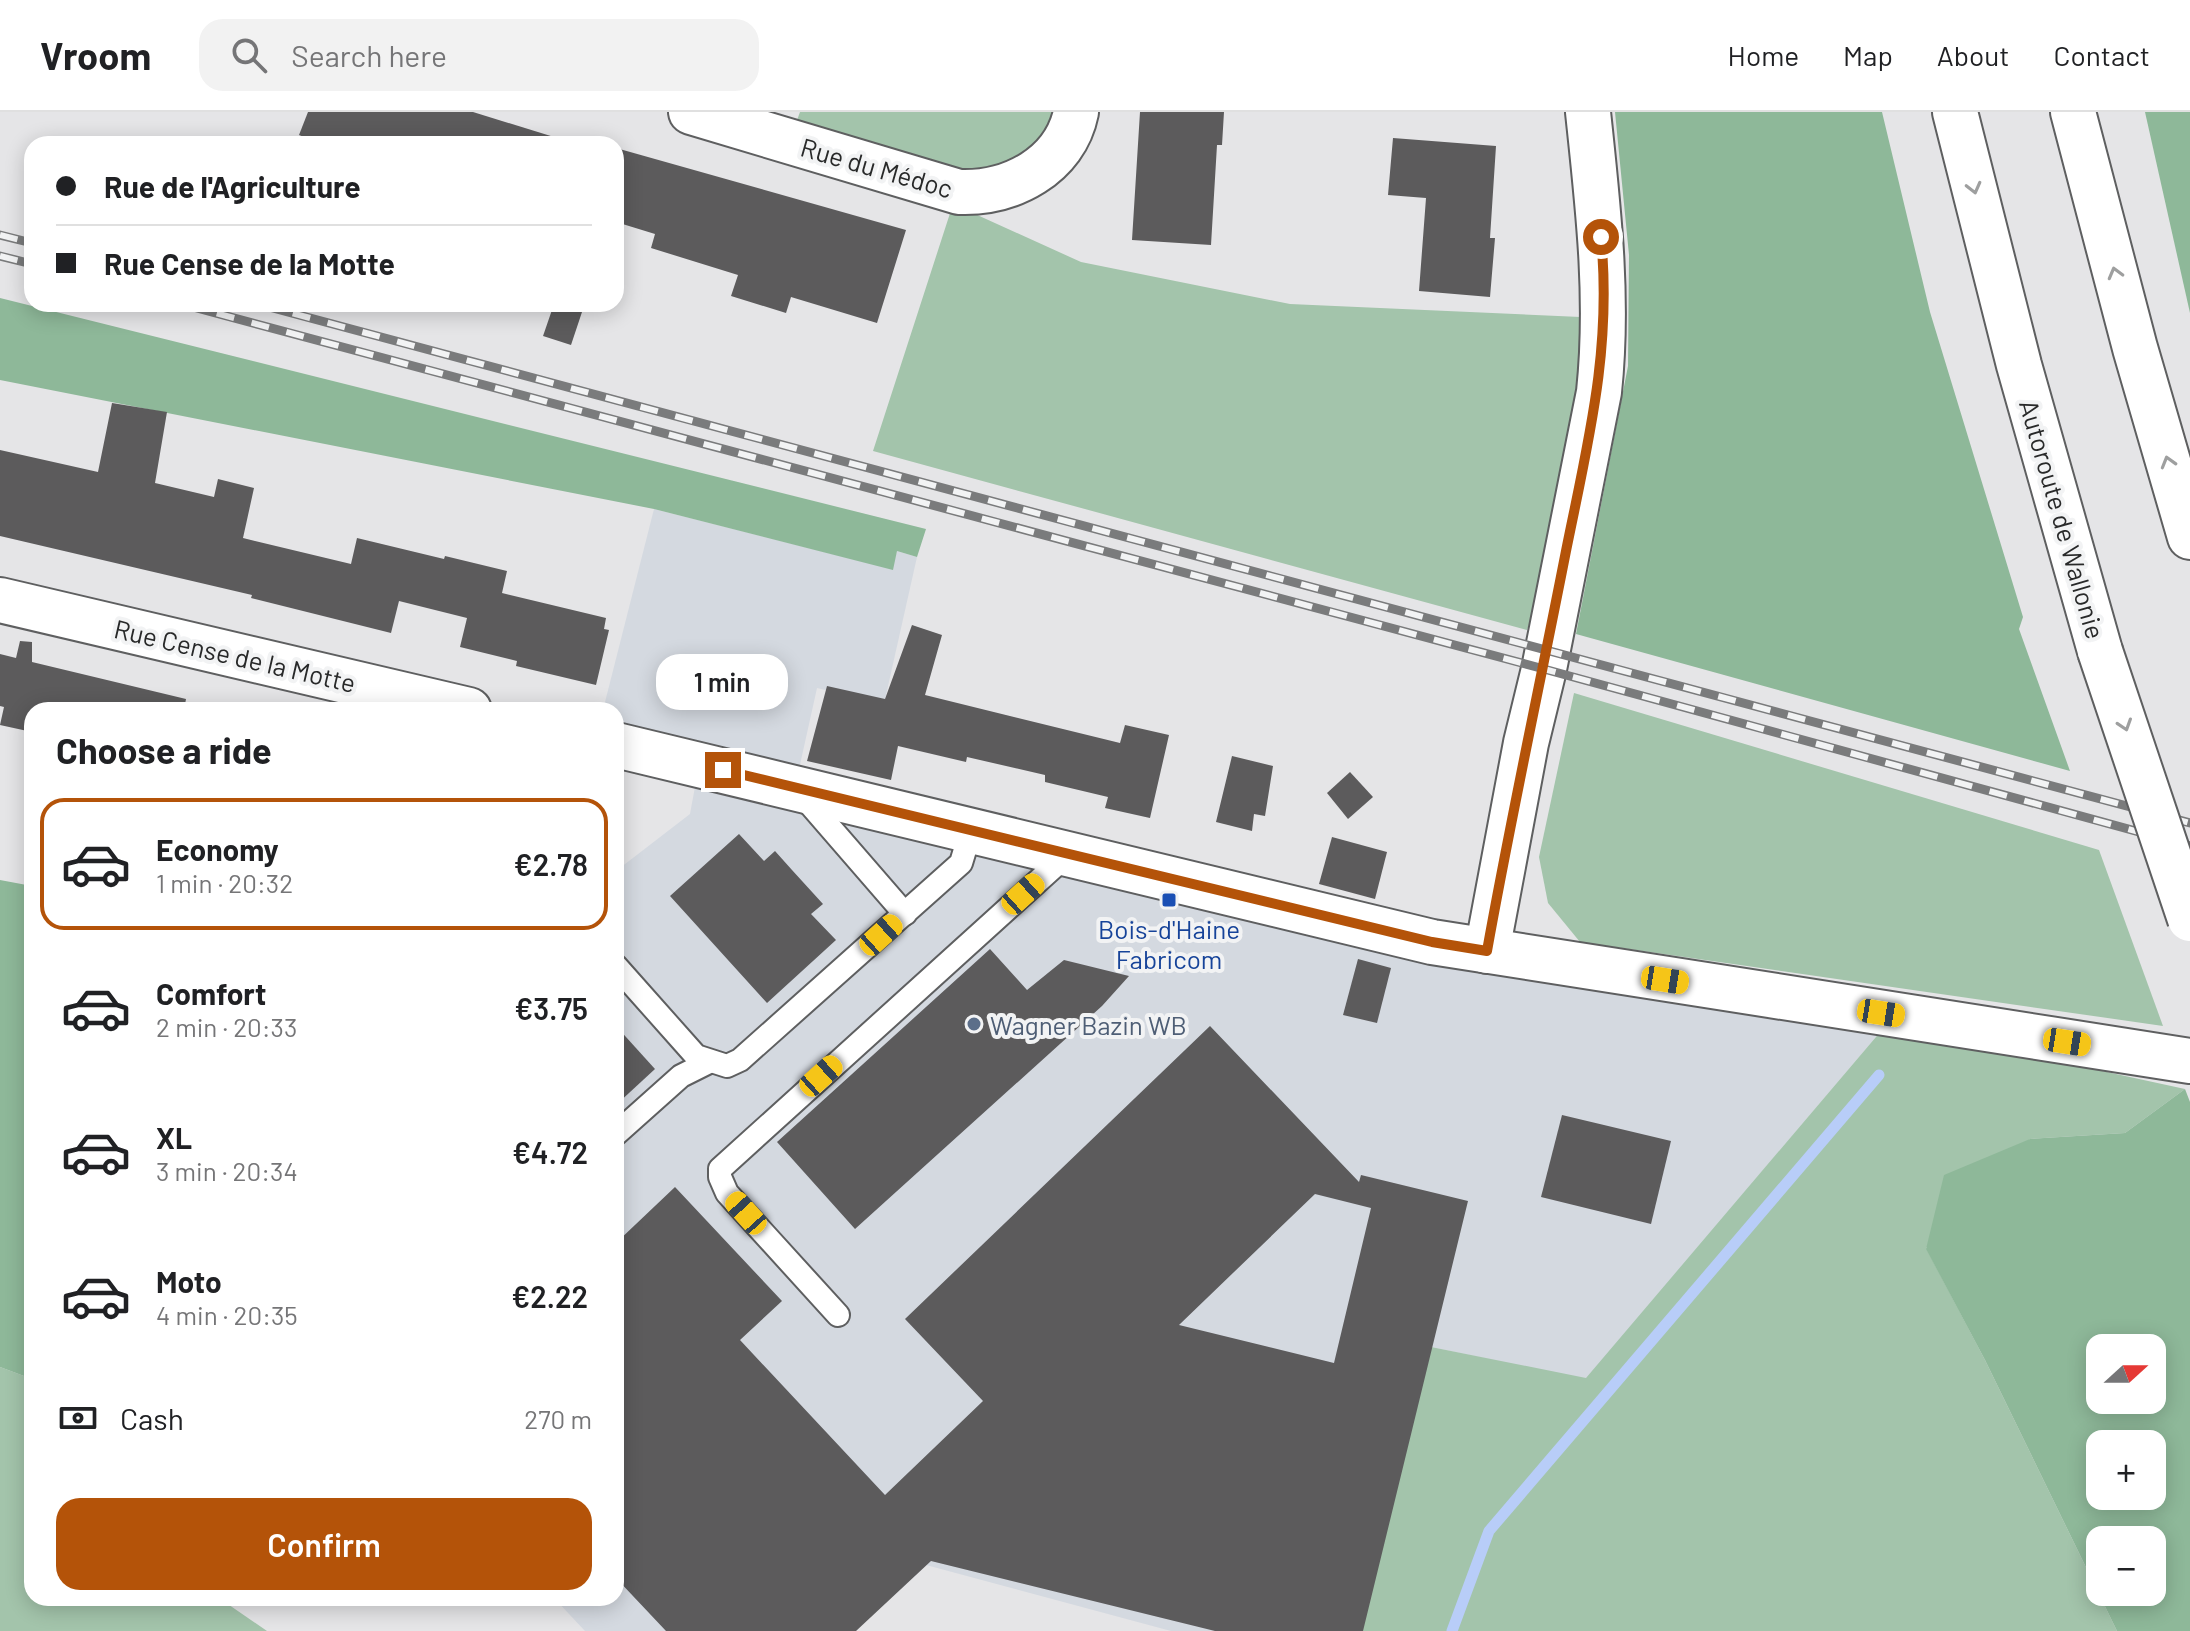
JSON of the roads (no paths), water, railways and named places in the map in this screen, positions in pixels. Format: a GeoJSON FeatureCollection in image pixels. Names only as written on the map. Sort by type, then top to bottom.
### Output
{"type":"FeatureCollection","features":[{"type":"Feature","properties":{"kind":"main road","name":"Rue du Médoc"},"geometry":{"type":"LineString","coordinates":[[691,112],[959,192],[980,193],[1000,188],[1038,171],[1060,151],[1076,112]]}},
{"type":"Feature","properties":{"kind":"main road"},"geometry":{"type":"LineString","coordinates":[[1487,951],[1523,758],[1544,669],[1599,392],[1604,269],[1588,112]]}},
{"type":"Feature","properties":{"kind":"main road","name":"Autoroute de Wallonie"},"geometry":{"type":"LineString","coordinates":[[1955,112],[2019,365],[2100,651],[2190,919]]}},
{"type":"Feature","properties":{"kind":"main road"},"geometry":{"type":"LineString","coordinates":[[2073,112],[2135,348],[2190,537]]}},
{"type":"Feature","properties":{"kind":"main road","name":"Rue Cense de la Motte"},"geometry":{"type":"LineString","coordinates":[[0,600],[435,702]]}},
{"type":"Feature","properties":{"kind":"main road"},"geometry":{"type":"LineString","coordinates":[[624,747],[1432,942],[2190,1061]]}},
{"type":"Feature","properties":{"kind":"lane"},"geometry":{"type":"LineString","coordinates":[[795,787],[905,914]]}},
{"type":"Feature","properties":{"kind":"lane"},"geometry":{"type":"LineString","coordinates":[[624,975],[696,1056],[727,1066],[740,1060],[961,863],[971,830]]}},
{"type":"Feature","properties":{"kind":"lane"},"geometry":{"type":"LineString","coordinates":[[838,1315],[727,1193],[720,1169],[1068,854]]}},
{"type":"Feature","properties":{"kind":"lane"},"geometry":{"type":"LineString","coordinates":[[624,1127],[681,1076],[709,1062]]}},
{"type":"Feature","properties":{"kind":"waterway"},"geometry":{"type":"LineString","coordinates":[[1452,1631],[1489,1531],[1879,1075]]}},
{"type":"Feature","properties":{"kind":"railway"},"geometry":{"type":"LineString","coordinates":[[0,235],[24,241]]}},
{"type":"Feature","properties":{"kind":"railway"},"geometry":{"type":"LineString","coordinates":[[0,256],[24,262]]}},
{"type":"Feature","properties":{"kind":"railway"},"geometry":{"type":"LineString","coordinates":[[212,312],[1544,669],[2190,846]]}},
{"type":"Feature","properties":{"kind":"railway"},"geometry":{"type":"LineString","coordinates":[[288,312],[2190,823]]}},
{"type":"Feature","properties":{"kind":"place","name":"Bois-d'Haine Fabricom"},"geometry":{"type":"Point","coordinates":[1169,900]}},
{"type":"Feature","properties":{"kind":"place","name":"Wagner Bazin WB"},"geometry":{"type":"Point","coordinates":[974,1024]}}]}
